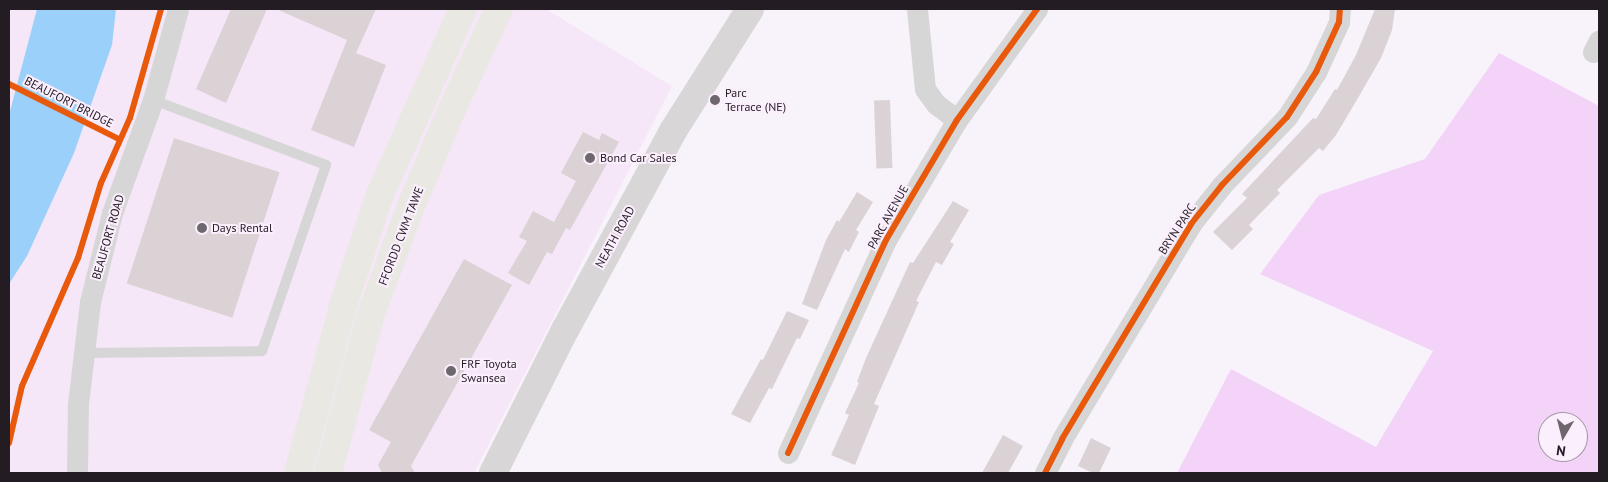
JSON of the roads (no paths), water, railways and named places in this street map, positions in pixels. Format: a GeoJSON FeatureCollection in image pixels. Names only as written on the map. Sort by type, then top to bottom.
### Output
{"type":"FeatureCollection","features":[{"type":"Feature","properties":{"kind":"main road"},"geometry":{"type":"LineString","coordinates":[[298,473],[344,303],[379,197],[463,9]]}},
{"type":"Feature","properties":{"kind":"main road","name":"FFORDD CWM TAWE"},"geometry":{"type":"LineString","coordinates":[[328,473],[370,317],[411,206],[453,107],[499,9]]}},
{"type":"Feature","properties":{"kind":"main road","name":"NEATH ROAD"},"geometry":{"type":"LineString","coordinates":[[493,473],[565,330],[673,131],[750,9]]}},
{"type":"Feature","properties":{"kind":"street","name":"BEAUFORT ROAD"},"geometry":{"type":"LineString","coordinates":[[77,473],[78,404],[90,302],[112,213],[153,100],[178,9]]}},
{"type":"Feature","properties":{"kind":"street"},"geometry":{"type":"LineString","coordinates":[[917,9],[925,89],[936,104],[957,120]]}},
{"type":"Feature","properties":{"kind":"street","name":"PARC AVENUE"},"geometry":{"type":"LineString","coordinates":[[788,452],[886,240],[957,120],[1038,9]]}},
{"type":"Feature","properties":{"kind":"street","name":"BRYN PARC"},"geometry":{"type":"LineString","coordinates":[[1046,473],[1062,439],[1191,224],[1222,185],[1287,117],[1316,72],[1339,22],[1340,9]]}},
{"type":"Feature","properties":{"kind":"lane"},"geometry":{"type":"LineString","coordinates":[[83,353],[262,351],[326,166],[153,100]]}},
{"type":"Feature","properties":{"kind":"water"},"geometry":{"type":"Polygon","coordinates":[[[37,9],[116,9],[112,45],[74,153],[27,256],[9,284],[9,115],[37,9]]]}},
{"type":"Feature","properties":{"kind":"place","name":"Parc Terrace (NE)"},"geometry":{"type":"Point","coordinates":[715,100]}},
{"type":"Feature","properties":{"kind":"place","name":"Bond Car Sales"},"geometry":{"type":"Point","coordinates":[590,158]}},
{"type":"Feature","properties":{"kind":"place","name":"Days Rental"},"geometry":{"type":"Point","coordinates":[202,228]}},
{"type":"Feature","properties":{"kind":"place","name":"FRF Toyota Swansea"},"geometry":{"type":"Point","coordinates":[451,371]}}]}
